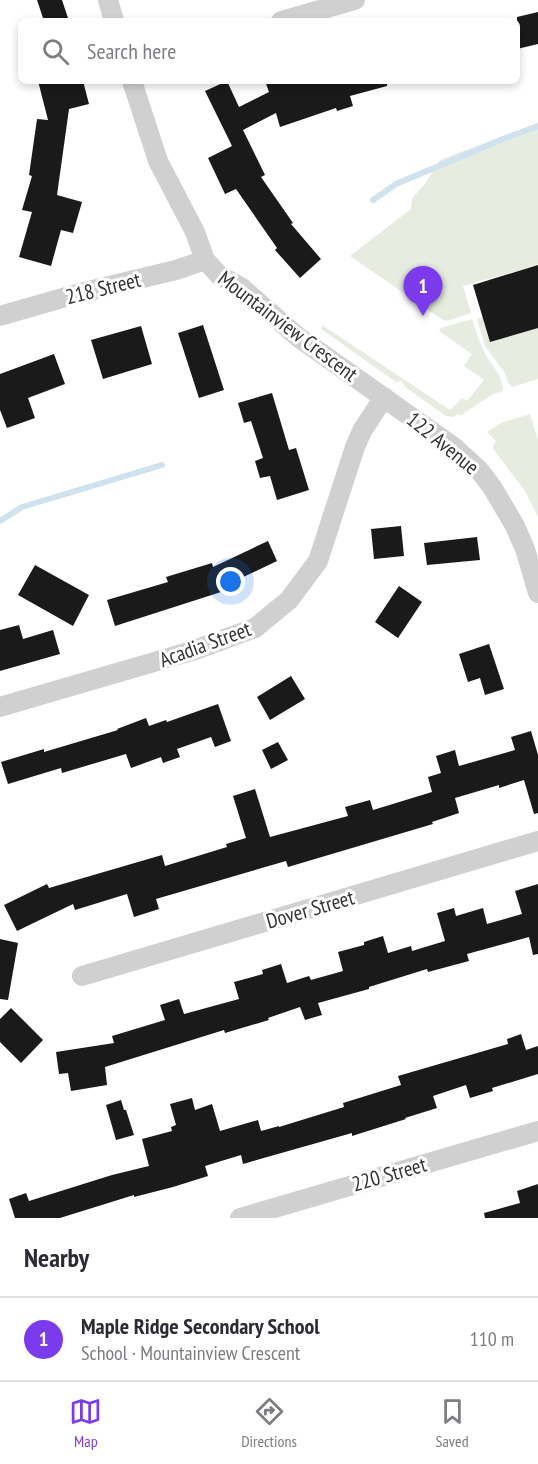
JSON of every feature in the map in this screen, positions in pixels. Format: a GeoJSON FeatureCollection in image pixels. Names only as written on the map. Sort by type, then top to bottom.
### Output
{"type":"FeatureCollection","features":[{"type":"Feature","properties":{"kind":"street"},"geometry":{"type":"LineString","coordinates":[[108,0],[113,18]]}},
{"type":"Feature","properties":{"kind":"street"},"geometry":{"type":"LineString","coordinates":[[292,18],[356,0]]}},
{"type":"Feature","properties":{"kind":"street","name":"Mountainview Crescent"},"geometry":{"type":"LineString","coordinates":[[133,84],[158,160],[195,232],[205,260],[219,276],[247,292],[298,337],[384,397]]}},
{"type":"Feature","properties":{"kind":"street","name":"218 Street"},"geometry":{"type":"LineString","coordinates":[[0,316],[80,293],[176,270],[205,260]]}},
{"type":"Feature","properties":{"kind":"street","name":"122 Avenue"},"geometry":{"type":"LineString","coordinates":[[384,397],[455,448],[492,487],[515,526],[525,549],[538,593]]}},
{"type":"Feature","properties":{"kind":"street","name":"Acadia Street"},"geometry":{"type":"LineString","coordinates":[[0,707],[192,651],[255,628],[289,600],[318,561],[355,447],[362,431],[384,397]]}},
{"type":"Feature","properties":{"kind":"street","name":"Dover Street"},"geometry":{"type":"LineString","coordinates":[[82,976],[538,841]]}},
{"type":"Feature","properties":{"kind":"street","name":"220 Street"},"geometry":{"type":"LineString","coordinates":[[240,1218],[538,1131]]}},
{"type":"Feature","properties":{"kind":"shaded area"},"geometry":{"type":"Polygon","coordinates":[[[538,123],[538,265],[463,286],[471,313],[447,321],[443,320],[350,256],[411,209],[412,198],[425,184],[440,160],[538,123]]]}},
{"type":"Feature","properties":{"kind":"shaded area"},"geometry":{"type":"Polygon","coordinates":[[[483,317],[490,342],[538,328],[538,379],[512,387],[505,373],[485,346],[477,319],[483,317]]]}},
{"type":"Feature","properties":{"kind":"shaded area"},"geometry":{"type":"Polygon","coordinates":[[[472,319],[485,353],[500,378],[503,391],[493,394],[460,416],[458,414],[453,417],[446,416],[405,387],[402,381],[396,382],[321,329],[322,325],[450,410],[462,398],[467,401],[484,380],[464,366],[472,354],[439,331],[441,328],[472,319]]]}},
{"type":"Feature","properties":{"kind":"shaded area"},"geometry":{"type":"Polygon","coordinates":[[[530,414],[538,440],[538,517],[525,491],[494,450],[493,446],[496,441],[487,432],[501,423],[530,414]]]}},
{"type":"Feature","properties":{"kind":"building"},"geometry":{"type":"Polygon","coordinates":[[[37,0],[62,0],[68,18],[43,18],[37,0]]]}},
{"type":"Feature","properties":{"kind":"building"},"geometry":{"type":"Polygon","coordinates":[[[538,12],[538,44],[520,48],[520,18],[517,17],[538,12]]]}},
{"type":"Feature","properties":{"kind":"building"},"geometry":{"type":"Polygon","coordinates":[[[39,84],[84,84],[89,104],[69,109],[57,195],[82,202],[73,233],[61,230],[51,266],[19,257],[32,212],[22,210],[32,176],[29,175],[37,119],[48,120],[39,84]]]}},
{"type":"Feature","properties":{"kind":"building"},"geometry":{"type":"Polygon","coordinates":[[[220,84],[228,84],[239,107],[269,92],[266,84],[387,84],[387,86],[350,96],[353,106],[337,111],[336,108],[280,127],[276,113],[243,130],[265,175],[261,177],[293,223],[291,224],[321,259],[300,278],[275,250],[277,248],[236,189],[225,194],[208,158],[232,146],[205,91],[220,84]]]}},
{"type":"Feature","properties":{"kind":"building"},"geometry":{"type":"Polygon","coordinates":[[[538,265],[538,328],[490,342],[473,285],[538,265]]]}},
{"type":"Feature","properties":{"kind":"building"},"geometry":{"type":"Polygon","coordinates":[[[203,325],[224,390],[199,398],[178,333],[203,325]]]}},
{"type":"Feature","properties":{"kind":"building"},"geometry":{"type":"Polygon","coordinates":[[[141,326],[152,364],[103,379],[91,340],[141,326]]]}},
{"type":"Feature","properties":{"kind":"building"},"geometry":{"type":"Polygon","coordinates":[[[54,354],[65,384],[28,398],[35,418],[7,428],[0,410],[0,374],[54,354]]]}},
{"type":"Feature","properties":{"kind":"building"},"geometry":{"type":"Polygon","coordinates":[[[272,393],[289,450],[296,448],[309,490],[277,500],[270,476],[260,478],[255,461],[263,458],[251,421],[244,423],[238,403],[272,393]]]}},
{"type":"Feature","properties":{"kind":"building"},"geometry":{"type":"Polygon","coordinates":[[[401,526],[404,556],[374,559],[371,529],[401,526]]]}},
{"type":"Feature","properties":{"kind":"building"},"geometry":{"type":"Polygon","coordinates":[[[477,537],[480,560],[427,565],[424,543],[477,537]]]}},
{"type":"Feature","properties":{"kind":"building"},"geometry":{"type":"Polygon","coordinates":[[[268,541],[277,561],[220,588],[221,592],[115,626],[107,600],[168,582],[166,577],[212,563],[213,567],[268,541]]]}},
{"type":"Feature","properties":{"kind":"building"},"geometry":{"type":"Polygon","coordinates":[[[35,565],[89,595],[73,626],[18,595],[35,565]]]}},
{"type":"Feature","properties":{"kind":"building"},"geometry":{"type":"Polygon","coordinates":[[[399,586],[422,602],[398,638],[375,622],[399,586]]]}},
{"type":"Feature","properties":{"kind":"building"},"geometry":{"type":"Polygon","coordinates":[[[19,625],[23,639],[53,630],[60,654],[0,671],[0,630],[19,625]]]}},
{"type":"Feature","properties":{"kind":"building"},"geometry":{"type":"Polygon","coordinates":[[[489,644],[504,689],[485,695],[480,678],[468,682],[459,654],[489,644]]]}},
{"type":"Feature","properties":{"kind":"building"},"geometry":{"type":"Polygon","coordinates":[[[291,676],[305,699],[270,720],[257,697],[291,676]]]}},
{"type":"Feature","properties":{"kind":"building"},"geometry":{"type":"Polygon","coordinates":[[[218,704],[231,741],[215,747],[211,737],[177,749],[180,757],[163,763],[161,757],[131,768],[126,754],[62,773],[61,768],[8,784],[1,762],[118,730],[146,718],[149,726],[218,704]]]}},
{"type":"Feature","properties":{"kind":"building"},"geometry":{"type":"Polygon","coordinates":[[[531,731],[538,755],[538,813],[534,814],[524,780],[455,798],[459,813],[432,822],[433,824],[288,867],[286,861],[156,899],[159,909],[134,917],[127,894],[75,910],[73,904],[17,931],[4,905],[47,884],[49,888],[162,855],[165,866],[227,847],[226,844],[246,838],[233,796],[255,789],[270,837],[348,816],[345,807],[370,800],[373,810],[432,792],[428,777],[441,773],[436,756],[455,750],[459,766],[515,750],[511,737],[531,731]]]}},
{"type":"Feature","properties":{"kind":"building"},"geometry":{"type":"Polygon","coordinates":[[[278,742],[288,760],[271,769],[262,750],[278,742]]]}},
{"type":"Feature","properties":{"kind":"building"},"geometry":{"type":"Polygon","coordinates":[[[538,884],[538,954],[533,955],[529,937],[467,954],[469,961],[428,972],[427,969],[369,987],[369,989],[318,1003],[322,1015],[305,1020],[300,1007],[268,1018],[269,1020],[225,1033],[224,1030],[105,1067],[107,1085],[71,1091],[68,1073],[59,1074],[56,1052],[114,1043],[112,1036],[165,1020],[160,1005],[179,999],[184,1014],[239,999],[234,982],[263,974],[262,970],[281,964],[287,983],[309,976],[311,980],[343,971],[338,952],[364,945],[364,942],[383,936],[388,953],[411,946],[412,951],[445,941],[437,913],[454,908],[456,916],[483,908],[487,924],[522,914],[515,891],[538,884]]]}},
{"type":"Feature","properties":{"kind":"building"},"geometry":{"type":"Polygon","coordinates":[[[0,939],[18,943],[8,1000],[0,999],[0,939]]]}},
{"type":"Feature","properties":{"kind":"building"},"geometry":{"type":"Polygon","coordinates":[[[11,1008],[43,1040],[21,1063],[0,1042],[0,1019],[11,1008]]]}},
{"type":"Feature","properties":{"kind":"building"},"geometry":{"type":"Polygon","coordinates":[[[521,1034],[526,1050],[538,1046],[538,1074],[492,1088],[493,1091],[470,1098],[466,1085],[433,1096],[437,1108],[352,1136],[352,1133],[243,1164],[241,1155],[205,1166],[208,1176],[134,1197],[134,1195],[60,1218],[15,1218],[9,1199],[26,1193],[29,1201],[149,1166],[142,1139],[172,1131],[171,1127],[176,1125],[170,1104],[192,1098],[195,1110],[212,1104],[220,1131],[258,1120],[261,1131],[344,1107],[343,1103],[401,1085],[398,1076],[508,1044],[507,1039],[521,1034]]]}},
{"type":"Feature","properties":{"kind":"building"},"geometry":{"type":"Polygon","coordinates":[[[121,1100],[134,1135],[116,1140],[106,1105],[121,1100]]]}},
{"type":"Feature","properties":{"kind":"building"},"geometry":{"type":"Polygon","coordinates":[[[538,1184],[538,1218],[485,1218],[484,1213],[520,1203],[517,1191],[538,1184]]]}},
{"type":"Feature","properties":{"kind":"waterway"},"geometry":{"type":"LineString","coordinates":[[373,200],[396,184],[538,126]]}},
{"type":"Feature","properties":{"kind":"waterway"},"geometry":{"type":"LineString","coordinates":[[0,521],[22,507],[162,465]]}},
{"type":"Feature","properties":{"kind":"place","name":"Maple Ridge Secondary School"},"geometry":{"type":"Point","coordinates":[423,316]}}]}
